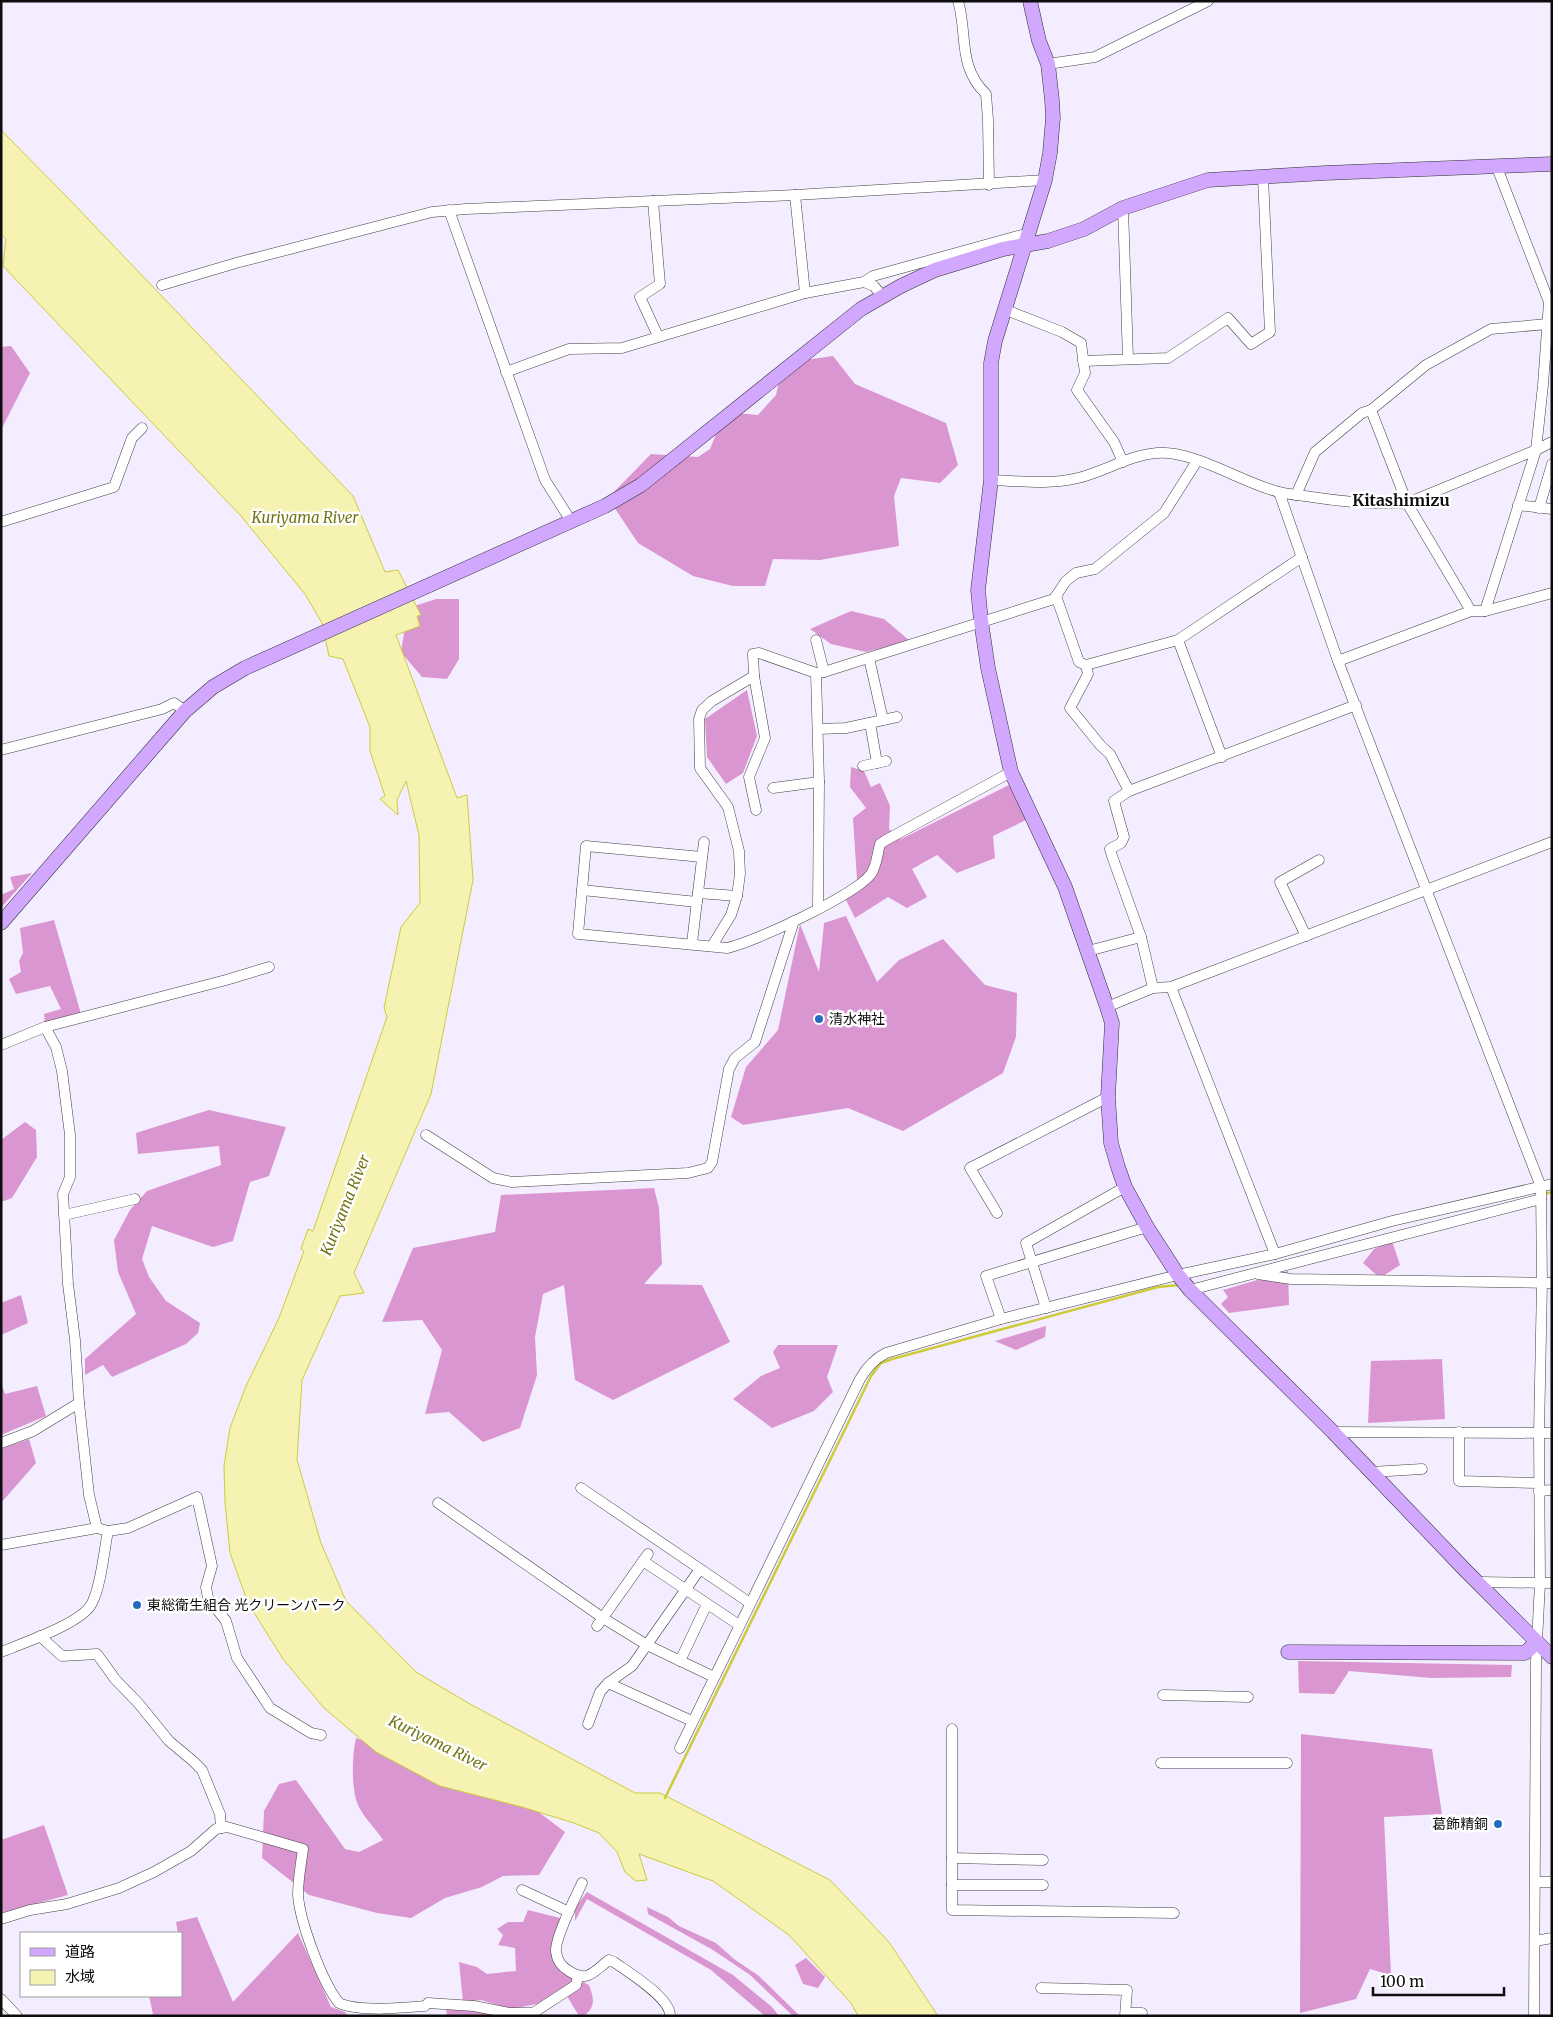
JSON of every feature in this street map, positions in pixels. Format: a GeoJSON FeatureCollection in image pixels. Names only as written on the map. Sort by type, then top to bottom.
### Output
{"type":"FeatureCollection","features":[{"type":"Feature","properties":{"kind":"street"},"geometry":{"type":"LineString","coordinates":[[958,1],[962,20],[964,54],[974,79],[986,94],[989,185]]}},
{"type":"Feature","properties":{"kind":"street"},"geometry":{"type":"LineString","coordinates":[[1030,1],[1039,41],[1048,64],[1053,118],[1050,153],[1045,180],[995,341],[990,363],[991,480],[978,590],[988,668],[1011,772],[1065,886],[1112,1023],[1108,1097],[1111,1143],[1125,1187],[1147,1226],[1178,1275],[1190,1290],[1333,1432],[1552,1657]]}},
{"type":"Feature","properties":{"kind":"street"},"geometry":{"type":"LineString","coordinates":[[1048,64],[1094,57],[1208,1]]}},
{"type":"Feature","properties":{"kind":"street"},"geometry":{"type":"LineString","coordinates":[[506,372],[569,349],[622,348],[806,293],[864,282],[873,276],[1028,239],[1048,242],[1084,229],[1123,208],[1208,180],[1496,165],[1552,164]]}},
{"type":"Feature","properties":{"kind":"street"},"geometry":{"type":"LineString","coordinates":[[1484,611],[1536,450],[1550,302],[1496,165]]}},
{"type":"Feature","properties":{"kind":"street"},"geometry":{"type":"LineString","coordinates":[[1083,361],[1168,358],[1228,318],[1251,344],[1270,332],[1263,177]]}},
{"type":"Feature","properties":{"kind":"street"},"geometry":{"type":"LineString","coordinates":[[162,286],[236,263],[432,212],[989,185],[1045,180]]}},
{"type":"Feature","properties":{"kind":"street"},"geometry":{"type":"LineString","coordinates":[[795,195],[806,293]]}},
{"type":"Feature","properties":{"kind":"street"},"geometry":{"type":"LineString","coordinates":[[653,201],[660,284],[640,297],[658,336]]}},
{"type":"Feature","properties":{"kind":"street"},"geometry":{"type":"LineString","coordinates":[[1123,208],[1128,359]]}},
{"type":"Feature","properties":{"kind":"street"},"geometry":{"type":"LineString","coordinates":[[450,210],[545,480],[571,521]]}},
{"type":"Feature","properties":{"kind":"street"},"geometry":{"type":"LineString","coordinates":[[1,923],[185,711],[213,687],[245,668],[605,506],[641,485],[861,309],[882,296],[935,270],[1003,249],[1028,239]]}},
{"type":"Feature","properties":{"kind":"street"},"geometry":{"type":"LineString","coordinates":[[864,282],[874,286],[882,296]]}},
{"type":"Feature","properties":{"kind":"street"},"geometry":{"type":"LineString","coordinates":[[1006,310],[1062,332],[1081,343],[1085,373],[1077,390],[1114,442],[1123,462]]}},
{"type":"Feature","properties":{"kind":"street"},"geometry":{"type":"LineString","coordinates":[[1296,495],[1315,452],[1362,413],[1370,410],[1426,365],[1491,329],[1548,324]]}},
{"type":"Feature","properties":{"kind":"street"},"geometry":{"type":"LineString","coordinates":[[1370,410],[1407,503],[1471,611]]}},
{"type":"Feature","properties":{"kind":"street"},"geometry":{"type":"LineString","coordinates":[[1,522],[114,487],[132,438],[142,428]]}},
{"type":"Feature","properties":{"kind":"street"},"geometry":{"type":"LineString","coordinates":[[991,480],[1049,482],[1078,478],[1123,462],[1157,453],[1176,454],[1279,492],[1374,505],[1407,503],[1552,442]]}},
{"type":"Feature","properties":{"kind":"street"},"geometry":{"type":"LineString","coordinates":[[756,810],[749,777],[765,738],[754,676],[753,654],[759,653],[820,672],[1054,599],[1066,581],[1076,573],[1096,569],[1164,514],[1197,461]]}},
{"type":"Feature","properties":{"kind":"street"},"geometry":{"type":"LineString","coordinates":[[1539,508],[1552,464]]}},
{"type":"Feature","properties":{"kind":"street"},"geometry":{"type":"LineString","coordinates":[[1279,492],[1338,661],[1428,890],[1541,1187],[1547,1283],[1538,1432],[1540,1583],[1537,1642],[1534,2016]]}},
{"type":"Feature","properties":{"kind":"street"},"geometry":{"type":"LineString","coordinates":[[1518,505],[1552,509]]}},
{"type":"Feature","properties":{"kind":"street"},"geometry":{"type":"LineString","coordinates":[[1056,596],[1079,662],[1086,665],[1178,640],[1302,557]]}},
{"type":"Feature","properties":{"kind":"street"},"geometry":{"type":"LineString","coordinates":[[1338,661],[1471,611],[1484,611],[1552,593]]}},
{"type":"Feature","properties":{"kind":"street"},"geometry":{"type":"LineString","coordinates":[[816,640],[820,672],[818,908]]}},
{"type":"Feature","properties":{"kind":"street"},"geometry":{"type":"LineString","coordinates":[[1178,640],[1222,757]]}},
{"type":"Feature","properties":{"kind":"street"},"geometry":{"type":"LineString","coordinates":[[869,658],[883,720]]}},
{"type":"Feature","properties":{"kind":"street"},"geometry":{"type":"LineString","coordinates":[[1086,665],[1088,674],[1070,708],[1101,746],[1110,754],[1129,791]]}},
{"type":"Feature","properties":{"kind":"street"},"geometry":{"type":"LineString","coordinates":[[712,946],[731,916],[737,896],[740,874],[739,851],[728,807],[700,768],[699,719],[702,710],[712,701],[754,676]]}},
{"type":"Feature","properties":{"kind":"street"},"geometry":{"type":"LineString","coordinates":[[1,750],[162,708],[174,703],[185,711]]}},
{"type":"Feature","properties":{"kind":"street"},"geometry":{"type":"LineString","coordinates":[[1153,988],[1141,937],[1110,849],[1121,843],[1124,837],[1114,800],[1129,791],[1356,705]]}},
{"type":"Feature","properties":{"kind":"street"},"geometry":{"type":"LineString","coordinates":[[819,729],[846,728],[896,717]]}},
{"type":"Feature","properties":{"kind":"street"},"geometry":{"type":"LineString","coordinates":[[863,766],[881,762],[870,723]]}},
{"type":"Feature","properties":{"kind":"street"},"geometry":{"type":"LineString","coordinates":[[702,857],[586,846],[578,934],[692,943],[727,948],[740,945],[794,921],[862,883],[876,866],[880,844],[1011,772]]}},
{"type":"Feature","properties":{"kind":"street"},"geometry":{"type":"LineString","coordinates":[[773,788],[819,782]]}},
{"type":"Feature","properties":{"kind":"street"},"geometry":{"type":"LineString","coordinates":[[692,943],[704,842]]}},
{"type":"Feature","properties":{"kind":"street"},"geometry":{"type":"LineString","coordinates":[[1107,1007],[1153,988],[1171,987],[1552,842]]}},
{"type":"Feature","properties":{"kind":"street"},"geometry":{"type":"LineString","coordinates":[[1306,936],[1280,882],[1319,860]]}},
{"type":"Feature","properties":{"kind":"street"},"geometry":{"type":"LineString","coordinates":[[582,890],[698,898],[737,896]]}},
{"type":"Feature","properties":{"kind":"street"},"geometry":{"type":"LineString","coordinates":[[426,1135],[493,1178],[512,1182],[688,1173],[708,1168],[712,1162],[729,1069],[735,1058],[755,1042],[794,921]]}},
{"type":"Feature","properties":{"kind":"street"},"geometry":{"type":"LineString","coordinates":[[1088,951],[1141,937]]}},
{"type":"Feature","properties":{"kind":"street"},"geometry":{"type":"LineString","coordinates":[[1,1045],[45,1027],[269,967]]}},
{"type":"Feature","properties":{"kind":"street"},"geometry":{"type":"LineString","coordinates":[[1171,987],[1275,1254]]}},
{"type":"Feature","properties":{"kind":"street"},"geometry":{"type":"LineString","coordinates":[[45,1027],[56,1047],[58,1055],[70,1134],[70,1177],[63,1194],[68,1284],[89,1495],[97,1528]]}},
{"type":"Feature","properties":{"kind":"street"},"geometry":{"type":"LineString","coordinates":[[997,1213],[970,1168],[1108,1097]]}},
{"type":"Feature","properties":{"kind":"street"},"geometry":{"type":"LineString","coordinates":[[680,1748],[867,1367],[877,1357],[886,1352],[1001,1319],[1178,1275],[1275,1254],[1392,1221],[1552,1184]]}},
{"type":"Feature","properties":{"kind":"street"},"geometry":{"type":"LineString","coordinates":[[1046,1308],[1026,1243],[1125,1187]]}},
{"type":"Feature","properties":{"kind":"street"},"geometry":{"type":"LineString","coordinates":[[64,1215],[135,1199]]}},
{"type":"Feature","properties":{"kind":"street"},"geometry":{"type":"LineString","coordinates":[[1190,1290],[1541,1199]]}},
{"type":"Feature","properties":{"kind":"street"},"geometry":{"type":"LineString","coordinates":[[1001,1319],[986,1276],[1147,1226]]}},
{"type":"Feature","properties":{"kind":"street"},"geometry":{"type":"LineString","coordinates":[[1254,1274],[1291,1279],[1547,1283]]}},
{"type":"Feature","properties":{"kind":"street"},"geometry":{"type":"LineString","coordinates":[[1,1443],[33,1431],[79,1403]]}},
{"type":"Feature","properties":{"kind":"street"},"geometry":{"type":"LineString","coordinates":[[1333,1432],[1552,1433]]}},
{"type":"Feature","properties":{"kind":"street"},"geometry":{"type":"LineString","coordinates":[[1459,1432],[1459,1482],[1539,1487],[1552,1490]]}},
{"type":"Feature","properties":{"kind":"street"},"geometry":{"type":"LineString","coordinates":[[1371,1472],[1422,1469]]}},
{"type":"Feature","properties":{"kind":"street"},"geometry":{"type":"LineString","coordinates":[[581,1488],[750,1602]]}},
{"type":"Feature","properties":{"kind":"street"},"geometry":{"type":"LineString","coordinates":[[1,1545],[97,1528],[108,1531],[128,1528],[197,1497],[212,1566],[206,1588],[208,1598],[226,1621],[237,1658],[270,1708],[321,1736]]}},
{"type":"Feature","properties":{"kind":"street"},"geometry":{"type":"LineString","coordinates":[[438,1503],[647,1646],[714,1677]]}},
{"type":"Feature","properties":{"kind":"street"},"geometry":{"type":"LineString","coordinates":[[1,1652],[40,1636],[86,1613],[93,1602],[108,1531]]}},
{"type":"Feature","properties":{"kind":"street"},"geometry":{"type":"LineString","coordinates":[[597,1626],[645,1558],[685,1589],[739,1625]]}},
{"type":"Feature","properties":{"kind":"street"},"geometry":{"type":"LineString","coordinates":[[588,1724],[600,1692],[608,1683],[632,1666],[700,1569]]}},
{"type":"Feature","properties":{"kind":"street"},"geometry":{"type":"LineString","coordinates":[[1478,1582],[1552,1583]]}},
{"type":"Feature","properties":{"kind":"street"},"geometry":{"type":"LineString","coordinates":[[680,1661],[707,1604]]}},
{"type":"Feature","properties":{"kind":"street"},"geometry":{"type":"LineString","coordinates":[[40,1636],[62,1656],[97,1654],[115,1679],[139,1704],[169,1741],[202,1770],[220,1814],[221,1828]]}},
{"type":"Feature","properties":{"kind":"street"},"geometry":{"type":"LineString","coordinates":[[1288,1652],[1524,1653],[1537,1642]]}},
{"type":"Feature","properties":{"kind":"street"},"geometry":{"type":"LineString","coordinates":[[608,1683],[692,1721]]}},
{"type":"Feature","properties":{"kind":"street"},"geometry":{"type":"LineString","coordinates":[[1163,1694],[1248,1696]]}},
{"type":"Feature","properties":{"kind":"street"},"geometry":{"type":"LineString","coordinates":[[952,1729],[952,1910],[1174,1913]]}},
{"type":"Feature","properties":{"kind":"street"},"geometry":{"type":"LineString","coordinates":[[1161,1763],[1287,1763]]}},
{"type":"Feature","properties":{"kind":"street"},"geometry":{"type":"LineString","coordinates":[[1,1919],[30,1910],[67,1904],[119,1888],[154,1872],[192,1851],[216,1829],[227,1827],[303,1849],[298,1896],[301,1911],[316,1959],[339,2003],[351,2006],[389,2008],[427,2005],[474,2006],[509,2014],[533,2013],[542,2009],[576,1984],[578,1977]]}},
{"type":"Feature","properties":{"kind":"street"},"geometry":{"type":"LineString","coordinates":[[952,1858],[1043,1860]]}},
{"type":"Feature","properties":{"kind":"street"},"geometry":{"type":"LineString","coordinates":[[1536,1882],[1552,1882]]}},
{"type":"Feature","properties":{"kind":"street"},"geometry":{"type":"LineString","coordinates":[[582,1883],[555,1950],[558,1960],[564,1968],[578,1977],[588,1975],[609,1960],[614,1962],[663,2000],[670,2012],[670,2016]]}},
{"type":"Feature","properties":{"kind":"street"},"geometry":{"type":"LineString","coordinates":[[952,1885],[1043,1885]]}},
{"type":"Feature","properties":{"kind":"street"},"geometry":{"type":"LineString","coordinates":[[522,1890],[569,1912]]}},
{"type":"Feature","properties":{"kind":"street"},"geometry":{"type":"LineString","coordinates":[[1535,1941],[1552,1938]]}},
{"type":"Feature","properties":{"kind":"street"},"geometry":{"type":"LineString","coordinates":[[1041,1988],[1127,1990],[1126,2014],[1142,2013]]}},
{"type":"Feature","properties":{"kind":"street"},"geometry":{"type":"LineString","coordinates":[[1,1999],[17,2016]]}},
{"type":"Feature","properties":{"kind":"street"},"geometry":{"type":"LineString","coordinates":[[351,2006],[356,2016]]}},
{"type":"Feature","properties":{"kind":"shaded area"},"geometry":{"type":"Polygon","coordinates":[[[11,346],[30,373],[1,430],[1,347],[11,346]]]}},
{"type":"Feature","properties":{"kind":"shaded area"},"geometry":{"type":"Polygon","coordinates":[[[833,356],[855,384],[946,423],[958,465],[940,483],[901,478],[894,496],[899,546],[820,560],[773,559],[765,586],[733,586],[693,576],[638,543],[608,498],[651,454],[698,457],[710,449],[725,412],[758,415],[776,395],[783,363],[833,356]]]}},
{"type":"Feature","properties":{"kind":"shaded area"},"geometry":{"type":"Polygon","coordinates":[[[436,599],[459,599],[459,659],[447,679],[422,677],[401,652],[408,608],[436,599]]]}},
{"type":"Feature","properties":{"kind":"shaded area"},"geometry":{"type":"Polygon","coordinates":[[[851,611],[884,619],[910,641],[866,652],[831,644],[810,629],[851,611]]]}},
{"type":"Feature","properties":{"kind":"shaded area"},"geometry":{"type":"Polygon","coordinates":[[[747,690],[757,736],[743,773],[726,784],[707,757],[705,719],[747,690]]]}},
{"type":"Feature","properties":{"kind":"shaded area"},"geometry":{"type":"Polygon","coordinates":[[[851,767],[864,771],[871,787],[880,783],[890,806],[889,829],[901,839],[1011,784],[1026,820],[993,836],[995,858],[957,873],[937,855],[912,869],[927,897],[907,908],[888,897],[855,918],[844,896],[857,880],[853,818],[866,808],[850,787],[851,767]]]}},
{"type":"Feature","properties":{"kind":"shaded area"},"geometry":{"type":"Polygon","coordinates":[[[32,873],[1,908],[1,895],[14,889],[10,877],[32,873]]]}},
{"type":"Feature","properties":{"kind":"shaded area"},"geometry":{"type":"Polygon","coordinates":[[[846,916],[877,982],[899,960],[943,939],[985,985],[1017,993],[1016,1037],[1003,1073],[903,1131],[848,1108],[743,1125],[731,1117],[746,1067],[778,1030],[800,924],[819,972],[824,923],[846,916]]]}},
{"type":"Feature","properties":{"kind":"shaded area"},"geometry":{"type":"Polygon","coordinates":[[[54,920],[81,1014],[45,1023],[44,1014],[61,1009],[50,986],[16,994],[9,979],[21,972],[19,961],[23,953],[20,928],[54,920]]]}},
{"type":"Feature","properties":{"kind":"shaded area"},"geometry":{"type":"Polygon","coordinates":[[[209,1110],[286,1127],[269,1176],[250,1182],[233,1241],[213,1247],[152,1226],[142,1259],[149,1277],[166,1301],[200,1323],[198,1333],[186,1344],[112,1377],[103,1365],[85,1375],[85,1359],[136,1314],[118,1272],[114,1240],[130,1210],[147,1191],[221,1165],[219,1146],[138,1154],[136,1133],[209,1110]]]}},
{"type":"Feature","properties":{"kind":"shaded area"},"geometry":{"type":"Polygon","coordinates":[[[25,1122],[36,1130],[37,1157],[12,1198],[1,1202],[1,1140],[25,1122]]]}},
{"type":"Feature","properties":{"kind":"shaded area"},"geometry":{"type":"Polygon","coordinates":[[[654,1188],[659,1208],[662,1264],[644,1284],[702,1285],[730,1342],[613,1400],[575,1380],[564,1285],[543,1294],[535,1337],[537,1375],[520,1428],[483,1442],[449,1412],[425,1414],[442,1350],[422,1320],[382,1322],[413,1248],[495,1232],[501,1195],[654,1188]]]}},
{"type":"Feature","properties":{"kind":"shaded area"},"geometry":{"type":"Polygon","coordinates":[[[1392,1241],[1400,1265],[1380,1278],[1363,1263],[1374,1249],[1392,1241]]]}},
{"type":"Feature","properties":{"kind":"shaded area"},"geometry":{"type":"Polygon","coordinates":[[[1288,1271],[1289,1305],[1229,1313],[1221,1304],[1228,1297],[1223,1290],[1288,1271]]]}},
{"type":"Feature","properties":{"kind":"shaded area"},"geometry":{"type":"Polygon","coordinates":[[[21,1295],[28,1323],[1,1335],[1,1303],[21,1295]]]}},
{"type":"Feature","properties":{"kind":"shaded area"},"geometry":{"type":"Polygon","coordinates":[[[1046,1326],[1045,1337],[1016,1350],[995,1341],[1046,1326]]]}},
{"type":"Feature","properties":{"kind":"shaded area"},"geometry":{"type":"Polygon","coordinates":[[[778,1345],[838,1345],[827,1377],[833,1392],[814,1411],[772,1428],[733,1399],[761,1376],[780,1368],[773,1352],[778,1345]]]}},
{"type":"Feature","properties":{"kind":"shaded area"},"geometry":{"type":"Polygon","coordinates":[[[1442,1359],[1445,1419],[1368,1423],[1371,1361],[1442,1359]]]}},
{"type":"Feature","properties":{"kind":"shaded area"},"geometry":{"type":"Polygon","coordinates":[[[1,1383],[5,1394],[37,1386],[46,1416],[1,1435],[1,1383]]]}},
{"type":"Feature","properties":{"kind":"shaded area"},"geometry":{"type":"Polygon","coordinates":[[[29,1439],[36,1463],[1,1503],[1,1449],[29,1439]]]}},
{"type":"Feature","properties":{"kind":"shaded area"},"geometry":{"type":"Polygon","coordinates":[[[1298,1661],[1512,1665],[1511,1677],[1431,1678],[1349,1671],[1334,1694],[1299,1693],[1298,1661]]]}},
{"type":"Feature","properties":{"kind":"shaded area"},"geometry":{"type":"Polygon","coordinates":[[[1301,1734],[1432,1749],[1442,1814],[1384,1817],[1391,1975],[1370,1969],[1356,1999],[1300,2013],[1301,1734]]]}},
{"type":"Feature","properties":{"kind":"shaded area"},"geometry":{"type":"Polygon","coordinates":[[[356,1738],[524,1801],[565,1832],[539,1875],[503,1876],[482,1887],[445,1898],[411,1918],[377,1913],[309,1895],[262,1858],[264,1811],[279,1784],[296,1780],[345,1849],[359,1852],[383,1840],[363,1814],[356,1798],[353,1772],[356,1738]]]}},
{"type":"Feature","properties":{"kind":"shaded area"},"geometry":{"type":"Polygon","coordinates":[[[44,1825],[68,1895],[1,1913],[1,1840],[44,1825]]]}},
{"type":"Feature","properties":{"kind":"shaded area"},"geometry":{"type":"Polygon","coordinates":[[[587,1892],[733,1975],[772,2007],[779,2016],[765,2016],[711,1970],[587,1899],[575,1921],[575,1908],[587,1892]]]}},
{"type":"Feature","properties":{"kind":"shaded area"},"geometry":{"type":"Polygon","coordinates":[[[647,1907],[668,1917],[679,1926],[716,1943],[734,1959],[759,1976],[800,2016],[793,2016],[750,1975],[713,1950],[648,1914],[647,1907]]]}},
{"type":"Feature","properties":{"kind":"shaded area"},"geometry":{"type":"Polygon","coordinates":[[[528,1910],[560,1918],[553,1956],[574,1980],[547,2002],[511,2009],[481,2000],[463,2002],[459,1962],[477,1967],[487,1974],[516,1971],[515,1948],[498,1945],[503,1935],[497,1929],[508,1922],[523,1922],[528,1910]]]}},
{"type":"Feature","properties":{"kind":"shaded area"},"geometry":{"type":"Polygon","coordinates":[[[197,1917],[233,2002],[298,1933],[331,2007],[345,2012],[348,2016],[149,2016],[153,2014],[149,1997],[182,1997],[182,1932],[178,1932],[176,1922],[197,1917]]]}},
{"type":"Feature","properties":{"kind":"shaded area"},"geometry":{"type":"Polygon","coordinates":[[[806,1958],[825,1977],[818,1988],[803,1984],[795,1965],[806,1958]]]}},
{"type":"Feature","properties":{"kind":"shaded area"},"geometry":{"type":"Polygon","coordinates":[[[583,1982],[589,1985],[593,2002],[591,2009],[584,2016],[579,2016],[567,1996],[583,1982]]]}},
{"type":"Feature","properties":{"kind":"shaded area"},"geometry":{"type":"Polygon","coordinates":[[[446,2007],[544,2015],[544,2016],[447,2016],[446,2007]]]}},
{"type":"Feature","properties":{"kind":"water","name":"Kuriyama River"},"geometry":{"type":"Polygon","coordinates":[[[1,130],[353,496],[385,572],[398,570],[421,615],[417,616],[420,626],[396,635],[457,798],[467,795],[473,880],[431,1094],[354,1273],[364,1293],[340,1296],[302,1380],[297,1460],[321,1543],[346,1601],[416,1672],[470,1704],[635,1793],[660,1793],[830,1880],[889,1942],[938,2016],[858,2016],[851,2003],[789,1935],[713,1881],[639,1854],[647,1880],[636,1881],[625,1872],[617,1852],[599,1833],[522,1807],[440,1786],[376,1752],[324,1708],[283,1659],[248,1603],[230,1553],[224,1466],[230,1428],[246,1386],[279,1318],[304,1251],[301,1249],[308,1229],[313,1231],[387,1017],[384,1008],[401,927],[420,903],[419,835],[406,781],[397,800],[398,815],[380,799],[385,796],[370,751],[370,727],[343,659],[329,656],[322,623],[305,594],[241,516],[3,266],[6,239],[1,234],[1,130]]]}},
{"type":"Feature","properties":{"kind":"waterway"},"geometry":{"type":"LineString","coordinates":[[1544,1194],[1552,1192]]}},
{"type":"Feature","properties":{"kind":"waterway"},"geometry":{"type":"LineString","coordinates":[[665,1798],[871,1376],[881,1363],[1158,1287],[1179,1285]]}},
{"type":"Feature","properties":{"kind":"place","name":"清水神社"},"geometry":{"type":"Point","coordinates":[819,1019]}},
{"type":"Feature","properties":{"kind":"place","name":"東総衛生組合 光クリーンパーク"},"geometry":{"type":"Point","coordinates":[137,1605]}},
{"type":"Feature","properties":{"kind":"place","name":"葛飾精銅"},"geometry":{"type":"Point","coordinates":[1498,1824]}},
{"type":"Feature","properties":{"kind":"district","name":"Kitashimizu"},"geometry":{"type":"Point","coordinates":[1401,500]}}]}
